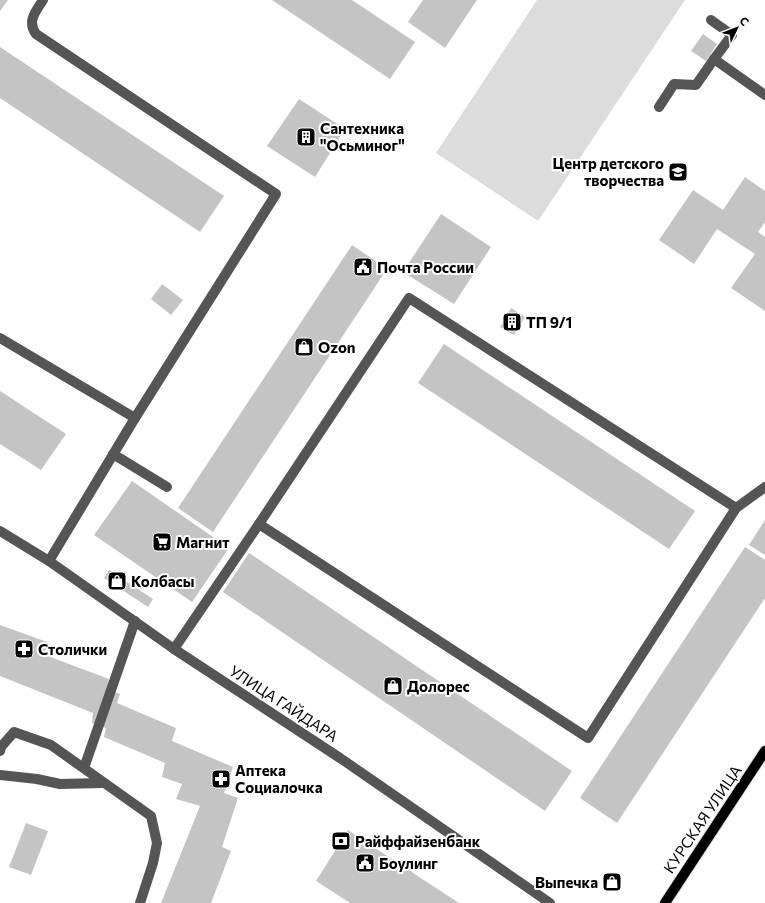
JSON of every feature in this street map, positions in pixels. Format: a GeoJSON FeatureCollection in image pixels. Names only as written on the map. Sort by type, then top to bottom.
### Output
{"type":"FeatureCollection","features":[{"type":"Feature","properties":{"kind":"main road","name":"КУРСКАЯ УЛИЦА"},"geometry":{"type":"LineString","coordinates":[[664,903],[765,751]]}},
{"type":"Feature","properties":{"kind":"street"},"geometry":{"type":"LineString","coordinates":[[43,0],[31,20],[31,28],[36,34],[276,194],[135,418],[49,561]]}},
{"type":"Feature","properties":{"kind":"street"},"geometry":{"type":"LineString","coordinates":[[659,107],[674,84],[696,85],[732,35],[712,20]]}},
{"type":"Feature","properties":{"kind":"street"},"geometry":{"type":"LineString","coordinates":[[714,59],[765,95]]}},
{"type":"Feature","properties":{"kind":"street"},"geometry":{"type":"LineString","coordinates":[[174,649],[409,298],[736,508]]}},
{"type":"Feature","properties":{"kind":"street"},"geometry":{"type":"LineString","coordinates":[[0,338],[135,418]]}},
{"type":"Feature","properties":{"kind":"street"},"geometry":{"type":"LineString","coordinates":[[113,454],[167,488]]}},
{"type":"Feature","properties":{"kind":"street"},"geometry":{"type":"LineString","coordinates":[[259,524],[588,738],[736,508],[765,487]]}},
{"type":"Feature","properties":{"kind":"street","name":"УЛИЦА ГАЙДАРА"},"geometry":{"type":"LineString","coordinates":[[0,531],[49,561],[174,649],[340,758],[550,903]]}},
{"type":"Feature","properties":{"kind":"street"},"geometry":{"type":"LineString","coordinates":[[84,768],[135,621]]}},
{"type":"Feature","properties":{"kind":"street"},"geometry":{"type":"LineString","coordinates":[[0,751],[14,732],[51,745],[84,768],[102,783],[127,798],[151,816],[157,843],[153,863],[140,903]]}},
{"type":"Feature","properties":{"kind":"street"},"geometry":{"type":"LineString","coordinates":[[0,775],[37,779],[60,784],[102,783]]}},
{"type":"Feature","properties":{"kind":"shaded area"},"geometry":{"type":"Polygon","coordinates":[[[537,0],[685,0],[538,221],[436,153],[537,0]]]}},
{"type":"Feature","properties":{"kind":"building"},"geometry":{"type":"Polygon","coordinates":[[[0,0],[8,0],[0,11],[0,0]]]}},
{"type":"Feature","properties":{"kind":"building"},"geometry":{"type":"Polygon","coordinates":[[[272,0],[352,0],[415,42],[390,79],[272,0]]]}},
{"type":"Feature","properties":{"kind":"building"},"geometry":{"type":"Polygon","coordinates":[[[423,0],[477,0],[445,48],[408,22],[423,0]]]}},
{"type":"Feature","properties":{"kind":"building"},"geometry":{"type":"Polygon","coordinates":[[[703,34],[717,44],[706,61],[691,51],[703,34]]]}},
{"type":"Feature","properties":{"kind":"building"},"geometry":{"type":"Polygon","coordinates":[[[0,47],[224,196],[200,232],[0,98],[0,47]]]}},
{"type":"Feature","properties":{"kind":"building","name":"Сантехника \"Осьминог\""},"geometry":{"type":"Polygon","coordinates":[[[299,99],[345,129],[315,177],[267,146],[299,99]]]}},
{"type":"Feature","properties":{"kind":"building"},"geometry":{"type":"Polygon","coordinates":[[[745,177],[765,191],[765,222],[758,232],[765,237],[765,311],[731,288],[755,254],[717,229],[694,264],[659,240],[693,190],[723,210],[745,177]]]}},
{"type":"Feature","properties":{"kind":"building"},"geometry":{"type":"Polygon","coordinates":[[[441,214],[491,247],[454,304],[403,272],[441,214]]]}},
{"type":"Feature","properties":{"kind":"building"},"geometry":{"type":"Polygon","coordinates":[[[352,245],[387,269],[213,532],[178,508],[352,245]]]}},
{"type":"Feature","properties":{"kind":"building"},"geometry":{"type":"Polygon","coordinates":[[[162,284],[183,300],[171,315],[151,299],[162,284]]]}},
{"type":"Feature","properties":{"kind":"building","name":"ТП 9/1"},"geometry":{"type":"Polygon","coordinates":[[[511,308],[525,317],[514,335],[500,327],[511,308]]]}},
{"type":"Feature","properties":{"kind":"building"},"geometry":{"type":"Polygon","coordinates":[[[444,344],[695,511],[669,549],[418,383],[444,344]]]}},
{"type":"Feature","properties":{"kind":"building"},"geometry":{"type":"Polygon","coordinates":[[[0,391],[66,434],[41,470],[0,444],[0,391]]]}},
{"type":"Feature","properties":{"kind":"building","name":"Магнит"},"geometry":{"type":"Polygon","coordinates":[[[132,481],[229,548],[192,602],[94,535],[132,481]]]}},
{"type":"Feature","properties":{"kind":"building"},"geometry":{"type":"Polygon","coordinates":[[[765,520],[765,555],[749,545],[765,520]]]}},
{"type":"Feature","properties":{"kind":"building"},"geometry":{"type":"Polygon","coordinates":[[[745,547],[765,560],[765,598],[617,823],[580,798],[745,547]]]}},
{"type":"Feature","properties":{"kind":"building"},"geometry":{"type":"Polygon","coordinates":[[[249,553],[572,771],[545,811],[223,592],[249,553]]]}},
{"type":"Feature","properties":{"kind":"building"},"geometry":{"type":"Polygon","coordinates":[[[109,570],[153,599],[148,607],[104,578],[109,570]]]}},
{"type":"Feature","properties":{"kind":"building"},"geometry":{"type":"Polygon","coordinates":[[[0,625],[47,642],[45,655],[109,679],[107,690],[120,694],[117,703],[176,728],[172,741],[233,767],[224,793],[238,798],[222,847],[231,851],[211,903],[161,903],[200,806],[176,799],[182,784],[162,777],[165,763],[104,737],[106,728],[92,723],[93,713],[0,676],[0,625]]]}},
{"type":"Feature","properties":{"kind":"building"},"geometry":{"type":"Polygon","coordinates":[[[26,823],[48,831],[31,875],[9,867],[26,823]]]}},
{"type":"Feature","properties":{"kind":"building"},"geometry":{"type":"Polygon","coordinates":[[[348,830],[459,903],[350,903],[316,881],[348,830]]]}},
{"type":"Feature","properties":{"kind":"building","name":"Выпечка"},"geometry":{"type":"Polygon","coordinates":[[[612,875],[618,879],[611,889],[605,885],[612,875]]]}},
{"type":"Feature","properties":{"kind":"place","name":"Сантехника \"Осьминог\""},"geometry":{"type":"Point","coordinates":[306,137]}},
{"type":"Feature","properties":{"kind":"place","name":"Центр детского творчества"},"geometry":{"type":"Point","coordinates":[678,172]}},
{"type":"Feature","properties":{"kind":"place","name":"Почта России"},"geometry":{"type":"Point","coordinates":[363,267]}},
{"type":"Feature","properties":{"kind":"place","name":"ТП 9/1"},"geometry":{"type":"Point","coordinates":[512,322]}},
{"type":"Feature","properties":{"kind":"place","name":"Ozon"},"geometry":{"type":"Point","coordinates":[304,347]}},
{"type":"Feature","properties":{"kind":"place","name":"Магнит"},"geometry":{"type":"Point","coordinates":[162,542]}},
{"type":"Feature","properties":{"kind":"place","name":"Колбасы"},"geometry":{"type":"Point","coordinates":[117,581]}},
{"type":"Feature","properties":{"kind":"place","name":"Столички"},"geometry":{"type":"Point","coordinates":[24,649]}},
{"type":"Feature","properties":{"kind":"place","name":"Долорес"},"geometry":{"type":"Point","coordinates":[393,686]}},
{"type":"Feature","properties":{"kind":"place","name":"Аптека Социалочка"},"geometry":{"type":"Point","coordinates":[221,779]}},
{"type":"Feature","properties":{"kind":"place","name":"Райффайзенбанк"},"geometry":{"type":"Point","coordinates":[341,841]}},
{"type":"Feature","properties":{"kind":"place","name":"Боулинг"},"geometry":{"type":"Point","coordinates":[365,863]}},
{"type":"Feature","properties":{"kind":"place","name":"Выпечка"},"geometry":{"type":"Point","coordinates":[612,882]}}]}
